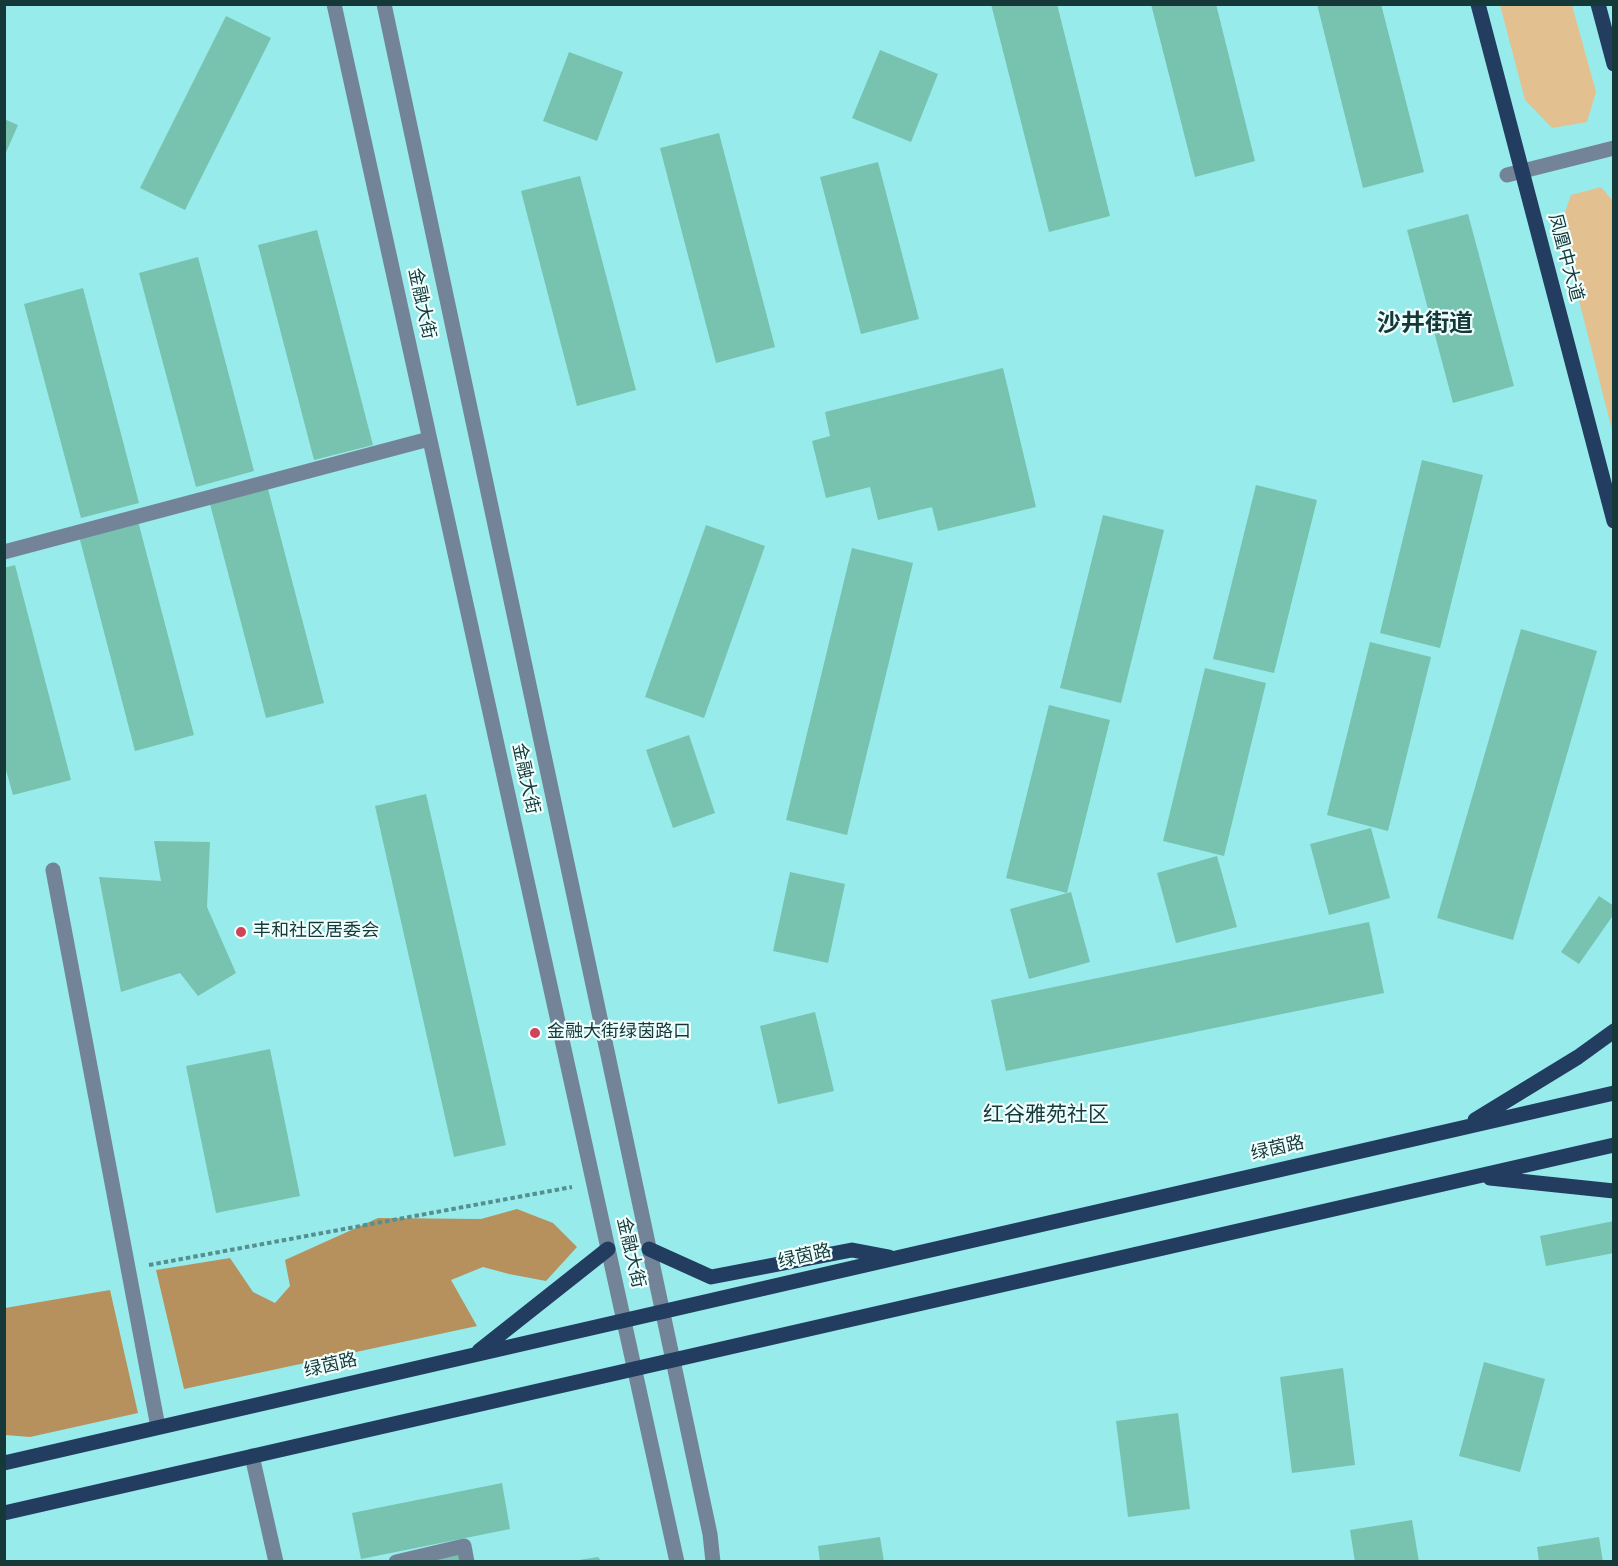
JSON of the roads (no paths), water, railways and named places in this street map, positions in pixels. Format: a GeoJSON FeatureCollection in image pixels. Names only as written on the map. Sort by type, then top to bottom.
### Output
{"type":"FeatureCollection","features":[{"type":"Feature","properties":{"kind":"main road","name":"凤凰中大道"},"geometry":{"type":"LineString","coordinates":[[1478,4],[1514,173],[1614,521]]}},
{"type":"Feature","properties":{"kind":"main road"},"geometry":{"type":"LineString","coordinates":[[1598,4],[1614,64]]}},
{"type":"Feature","properties":{"kind":"main road"},"geometry":{"type":"LineString","coordinates":[[1464,1127],[1578,1057],[1614,1031]]}},
{"type":"Feature","properties":{"kind":"main road","name":"绿茵路"},"geometry":{"type":"LineString","coordinates":[[4,1463],[1614,1093]]}},
{"type":"Feature","properties":{"kind":"main road"},"geometry":{"type":"LineString","coordinates":[[4,1513],[1614,1145]]}},
{"type":"Feature","properties":{"kind":"main road"},"geometry":{"type":"LineString","coordinates":[[1475,1176],[1614,1191]]}},
{"type":"Feature","properties":{"kind":"main road"},"geometry":{"type":"LineString","coordinates":[[476,1354],[608,1249]]}},
{"type":"Feature","properties":{"kind":"main road"},"geometry":{"type":"LineString","coordinates":[[649,1249],[711,1277],[852,1250],[895,1258]]}},
{"type":"Feature","properties":{"kind":"main road"},"geometry":{"type":"LineString","coordinates":[[4,1456],[29,1457]]}},
{"type":"Feature","properties":{"kind":"street","name":"金融大街"},"geometry":{"type":"LineString","coordinates":[[334,4],[677,1562]]}},
{"type":"Feature","properties":{"kind":"street","name":"金融大街"},"geometry":{"type":"LineString","coordinates":[[384,4],[710,1534],[714,1562]]}},
{"type":"Feature","properties":{"kind":"street"},"geometry":{"type":"LineString","coordinates":[[1514,173],[1614,148]]}},
{"type":"Feature","properties":{"kind":"street"},"geometry":{"type":"LineString","coordinates":[[4,552],[429,439]]}},
{"type":"Feature","properties":{"kind":"street"},"geometry":{"type":"LineString","coordinates":[[53,870],[158,1427]]}},
{"type":"Feature","properties":{"kind":"street"},"geometry":{"type":"LineString","coordinates":[[252,1456],[276,1562]]}},
{"type":"Feature","properties":{"kind":"street"},"geometry":{"type":"LineString","coordinates":[[396,1562],[464,1546],[467,1562]]}},
{"type":"Feature","properties":{"kind":"place","name":"丰和社区居委会"},"geometry":{"type":"Point","coordinates":[241,932]}},
{"type":"Feature","properties":{"kind":"place","name":"金融大街绿茵路口"},"geometry":{"type":"Point","coordinates":[535,1033]}},
{"type":"Feature","properties":{"kind":"district","name":"沙井街道"},"geometry":{"type":"Point","coordinates":[1425,326]}},
{"type":"Feature","properties":{"kind":"district","name":"红谷雅苑社区"},"geometry":{"type":"Point","coordinates":[1046,1117]}}]}
